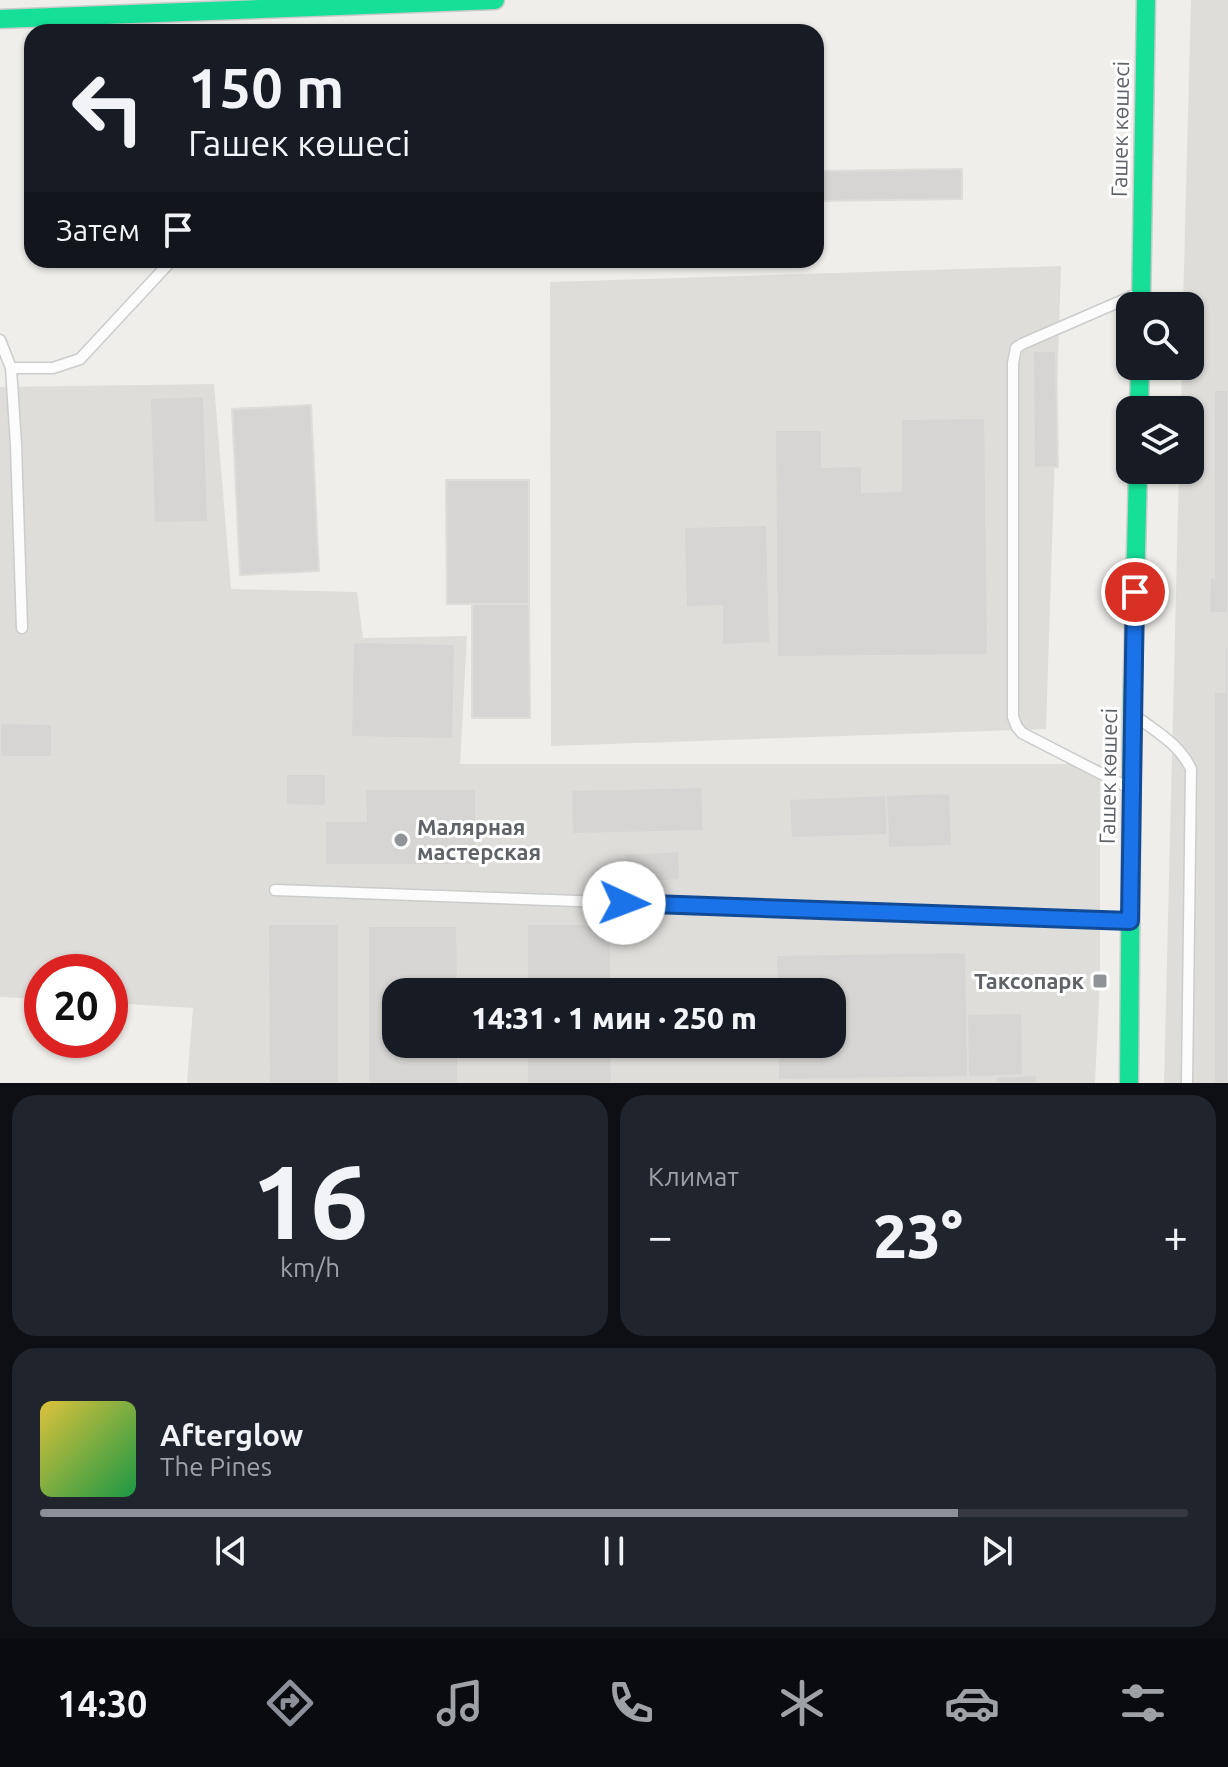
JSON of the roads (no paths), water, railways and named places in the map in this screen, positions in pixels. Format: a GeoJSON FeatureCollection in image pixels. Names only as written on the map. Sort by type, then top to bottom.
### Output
{"type":"FeatureCollection","features":[{"type":"Feature","properties":{"kind":"main road"},"geometry":{"type":"LineString","coordinates":[[0,19],[274,4],[495,0]]}},
{"type":"Feature","properties":{"kind":"main road","name":"Гашек көшесі"},"geometry":{"type":"LineString","coordinates":[[1142,292],[1146,0]]}},
{"type":"Feature","properties":{"kind":"main road","name":"Гашек көшесі"},"geometry":{"type":"LineString","coordinates":[[1129,1083],[1138,484]]}},
{"type":"Feature","properties":{"kind":"lane"},"geometry":{"type":"LineString","coordinates":[[11,368],[53,368],[80,359],[165,268]]}},
{"type":"Feature","properties":{"kind":"lane"},"geometry":{"type":"LineString","coordinates":[[1116,309],[1016,348],[1013,363],[1013,717],[1022,733],[1131,789]]}},
{"type":"Feature","properties":{"kind":"lane"},"geometry":{"type":"LineString","coordinates":[[0,340],[11,368],[22,628]]}},
{"type":"Feature","properties":{"kind":"lane"},"geometry":{"type":"LineString","coordinates":[[1132,714],[1177,748],[1191,769],[1187,1083]]}},
{"type":"Feature","properties":{"kind":"lane"},"geometry":{"type":"LineString","coordinates":[[275,890],[1130,921]]}},
{"type":"Feature","properties":{"kind":"place","name":"Малярная мастерская"},"geometry":{"type":"Point","coordinates":[401,840]}},
{"type":"Feature","properties":{"kind":"place","name":"Таксопарк"},"geometry":{"type":"Point","coordinates":[1100,981]}}]}
